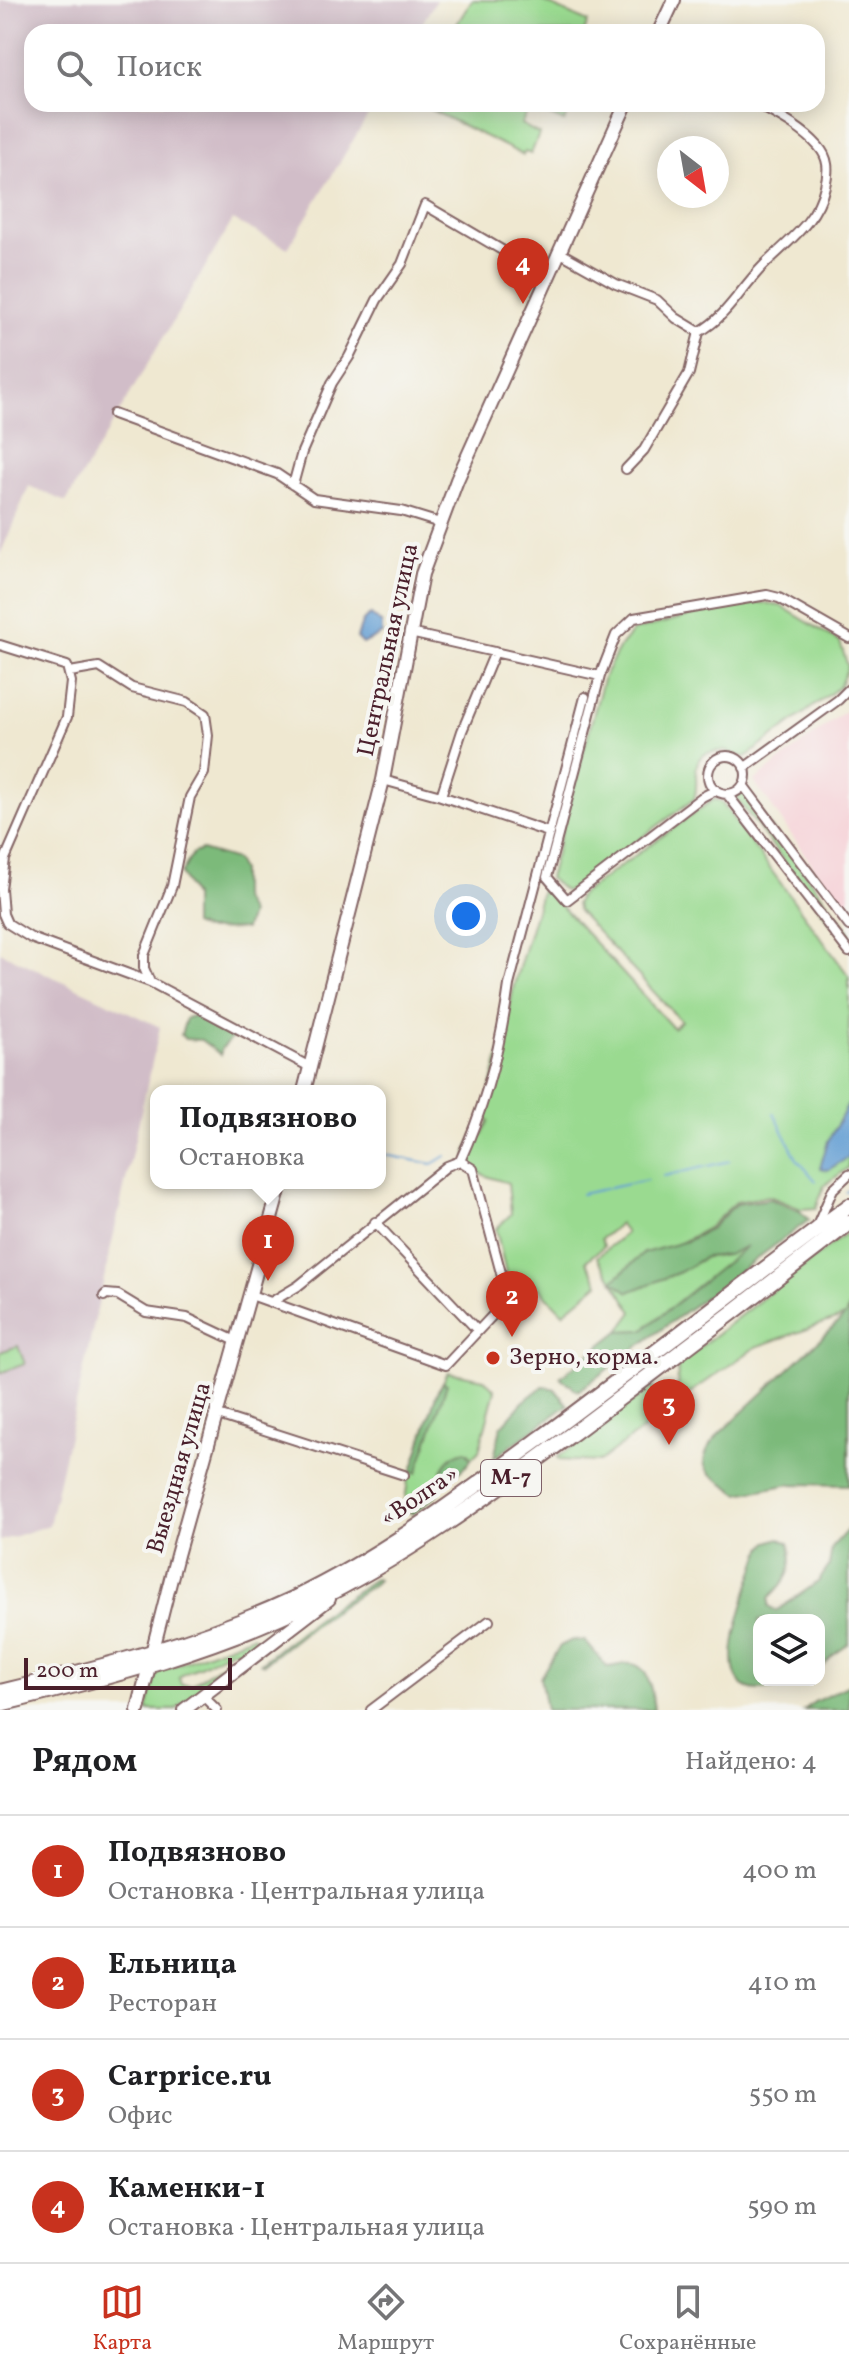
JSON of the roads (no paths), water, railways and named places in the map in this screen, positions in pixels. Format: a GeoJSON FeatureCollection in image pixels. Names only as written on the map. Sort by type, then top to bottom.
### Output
{"type":"FeatureCollection","features":[{"type":"Feature","properties":{"kind":"highway","name":"«Волга»"},"geometry":{"type":"LineString","coordinates":[[0,1692],[151,1659],[294,1598],[410,1534],[849,1206]]}},
{"type":"Feature","properties":{"kind":"highway","name":"«Волга»"},"geometry":{"type":"LineString","coordinates":[[0,1704],[256,1627],[354,1580],[422,1539],[529,1466],[849,1223]]}},
{"type":"Feature","properties":{"kind":"main road"},"geometry":{"type":"LineString","coordinates":[[663,24],[674,0]]}},
{"type":"Feature","properties":{"kind":"main road","name":"Центральная улица"},"geometry":{"type":"LineString","coordinates":[[306,1085],[383,780],[422,574],[440,523],[622,112]]}},
{"type":"Feature","properties":{"kind":"main road"},"geometry":{"type":"LineString","coordinates":[[251,1295],[279,1189]]}},
{"type":"Feature","properties":{"kind":"main road","name":"Выездная улица"},"geometry":{"type":"LineString","coordinates":[[140,1710],[177,1555],[251,1295]]}},
{"type":"Feature","properties":{"kind":"main road"},"geometry":{"type":"LineString","coordinates":[[184,1710],[354,1580]]}},
{"type":"Feature","properties":{"kind":"street"},"geometry":{"type":"LineString","coordinates":[[626,469],[644,450],[689,373],[699,332],[725,313],[762,267],[808,224],[822,202],[829,171],[820,147],[770,112]]}},
{"type":"Feature","properties":{"kind":"street"},"geometry":{"type":"LineString","coordinates":[[293,485],[302,452],[332,383],[349,357],[377,300],[402,264],[425,205],[548,277]]}},
{"type":"Feature","properties":{"kind":"street"},"geometry":{"type":"LineString","coordinates":[[559,252],[616,284],[657,300],[676,318],[699,332]]}},
{"type":"Feature","properties":{"kind":"street"},"geometry":{"type":"LineString","coordinates":[[113,414],[262,467],[314,499],[401,511],[440,523]]}},
{"type":"Feature","properties":{"kind":"street"},"geometry":{"type":"LineString","coordinates":[[716,790],[702,797],[567,900],[547,877],[600,676],[616,635],[634,618],[767,595],[779,598],[849,638]]}},
{"type":"Feature","properties":{"kind":"street"},"geometry":{"type":"LineString","coordinates":[[410,633],[600,676]]}},
{"type":"Feature","properties":{"kind":"street"},"geometry":{"type":"LineString","coordinates":[[0,645],[62,664],[70,672],[67,717],[5,859],[1,889],[7,923],[20,933],[150,982],[310,1067]]}},
{"type":"Feature","properties":{"kind":"street"},"geometry":{"type":"LineString","coordinates":[[441,796],[462,731],[495,652]]}},
{"type":"Feature","properties":{"kind":"street"},"geometry":{"type":"LineString","coordinates":[[70,672],[99,667],[132,688],[187,702],[205,714],[208,735],[204,773],[190,797],[172,886],[144,955],[144,968],[150,982]]}},
{"type":"Feature","properties":{"kind":"street"},"geometry":{"type":"LineString","coordinates":[[744,768],[849,689]]}},
{"type":"Feature","properties":{"kind":"street"},"geometry":{"type":"LineString","coordinates":[[273,1301],[298,1286],[447,1166],[460,1161],[496,1059],[509,985],[585,697]]}},
{"type":"Feature","properties":{"kind":"street"},"geometry":{"type":"LineString","coordinates":[[743,785],[727,794],[716,790],[709,780],[710,767],[718,758],[730,757],[744,768]]}},
{"type":"Feature","properties":{"kind":"street"},"geometry":{"type":"LineString","coordinates":[[744,768],[743,785],[849,926]]}},
{"type":"Feature","properties":{"kind":"street"},"geometry":{"type":"LineString","coordinates":[[383,780],[548,832]]}},
{"type":"Feature","properties":{"kind":"street"},"geometry":{"type":"LineString","coordinates":[[727,794],[849,952]]}},
{"type":"Feature","properties":{"kind":"street"},"geometry":{"type":"LineString","coordinates":[[251,1295],[446,1365],[504,1305],[508,1293],[473,1169],[460,1161]]}},
{"type":"Feature","properties":{"kind":"street"},"geometry":{"type":"LineString","coordinates":[[816,1230],[833,1189],[849,1174]]}},
{"type":"Feature","properties":{"kind":"street"},"geometry":{"type":"LineString","coordinates":[[375,1222],[478,1331]]}},
{"type":"Feature","properties":{"kind":"street"},"geometry":{"type":"LineString","coordinates":[[104,1296],[118,1295],[146,1312],[187,1318],[238,1342]]}},
{"type":"Feature","properties":{"kind":"street"},"geometry":{"type":"LineString","coordinates":[[218,1415],[404,1475]]}},
{"type":"Feature","properties":{"kind":"street"},"geometry":{"type":"LineString","coordinates":[[371,1710],[489,1621]]}},
{"type":"Feature","properties":{"kind":"street"},"geometry":{"type":"LineString","coordinates":[[202,1695],[217,1710]]}},
{"type":"Feature","properties":{"kind":"water"},"geometry":{"type":"Polygon","coordinates":[[[371,615],[382,624],[382,634],[363,644],[357,638],[363,622],[371,615]]]}},
{"type":"Feature","properties":{"kind":"water"},"geometry":{"type":"Polygon","coordinates":[[[849,1103],[849,1157],[828,1170],[820,1168],[828,1141],[849,1103]]]}},
{"type":"Feature","properties":{"kind":"waterway"},"geometry":{"type":"LineString","coordinates":[[774,1113],[797,1159],[816,1181]]}},
{"type":"Feature","properties":{"kind":"waterway"},"geometry":{"type":"LineString","coordinates":[[386,1155],[433,1164],[446,1156]]}},
{"type":"Feature","properties":{"kind":"waterway"},"geometry":{"type":"LineString","coordinates":[[664,1176],[730,1161]]}},
{"type":"Feature","properties":{"kind":"waterway"},"geometry":{"type":"LineString","coordinates":[[581,1194],[647,1180]]}},
{"type":"Feature","properties":{"kind":"place","name":"Каменки-1"},"geometry":{"type":"Point","coordinates":[523,304]}},
{"type":"Feature","properties":{"kind":"place","name":"Подвязново"},"geometry":{"type":"Point","coordinates":[268,1281]}},
{"type":"Feature","properties":{"kind":"place","name":"Ельница"},"geometry":{"type":"Point","coordinates":[512,1337]}},
{"type":"Feature","properties":{"kind":"place","name":"Зерно, корма."},"geometry":{"type":"Point","coordinates":[493,1358]}},
{"type":"Feature","properties":{"kind":"place","name":"Carprice.ru"},"geometry":{"type":"Point","coordinates":[669,1445]}}]}
